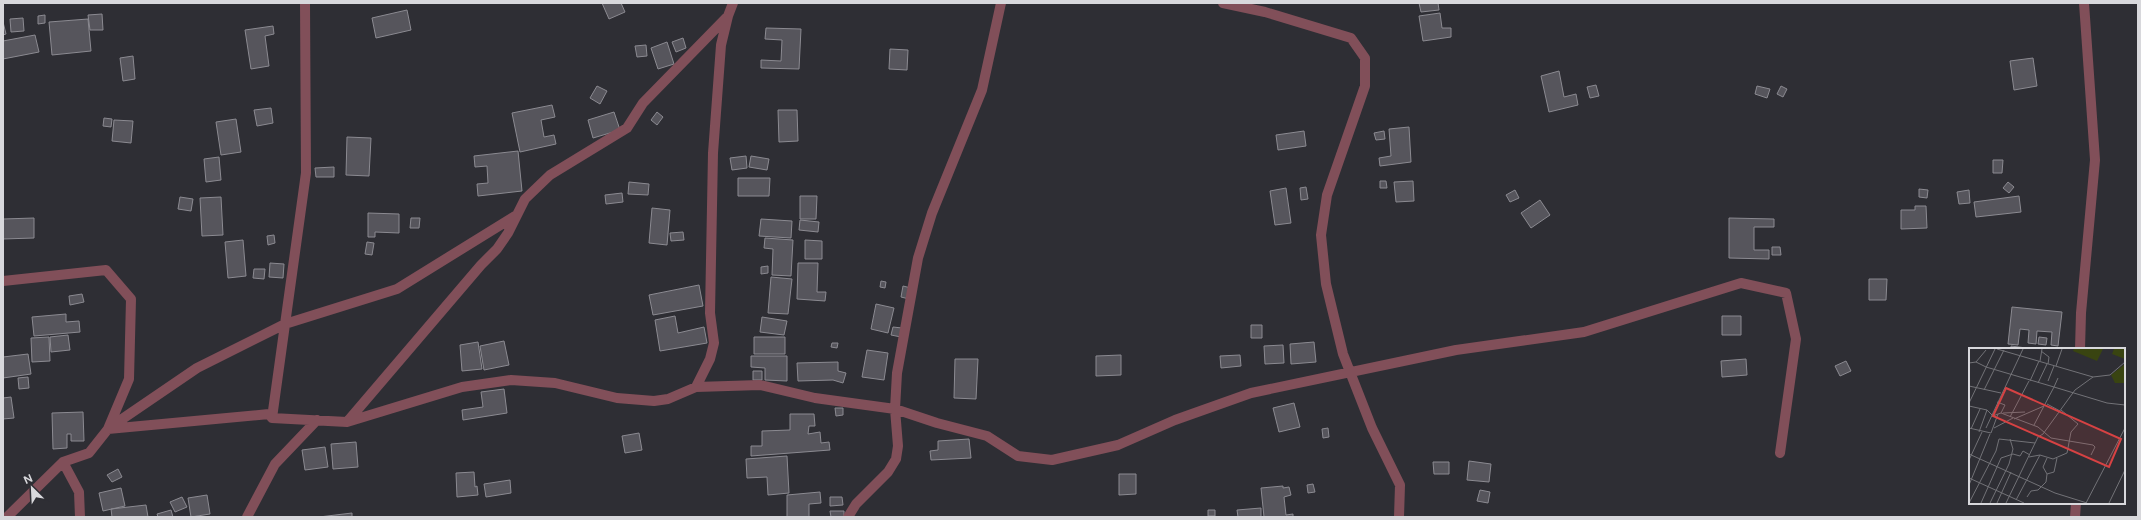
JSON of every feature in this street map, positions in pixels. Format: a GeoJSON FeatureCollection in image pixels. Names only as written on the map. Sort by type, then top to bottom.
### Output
{"type":"FeatureCollection","features":[{"type":"Feature","properties":{"kind":"street"},"geometry":{"type":"LineString","coordinates":[[272,418],[306,173],[305,3]]}},
{"type":"Feature","properties":{"kind":"street"},"geometry":{"type":"LineString","coordinates":[[696,387],[710,359],[714,343],[710,313],[713,153],[721,45],[728,16],[733,3]]}},
{"type":"Feature","properties":{"kind":"street"},"geometry":{"type":"LineString","coordinates":[[848,517],[856,504],[888,472],[896,459],[898,446],[895,408],[900,346],[918,258],[932,213],[982,90],[1001,3]]}},
{"type":"Feature","properties":{"kind":"street"},"geometry":{"type":"LineString","coordinates":[[1223,3],[1265,12],[1352,38],[1365,58],[1365,86],[1327,194],[1321,235],[1326,284],[1343,354],[1372,428],[1400,485],[1399,517]]}},
{"type":"Feature","properties":{"kind":"street"},"geometry":{"type":"LineString","coordinates":[[2080,348],[2081,313],[2095,160],[2084,3]]}},
{"type":"Feature","properties":{"kind":"street"},"geometry":{"type":"LineString","coordinates":[[347,422],[481,265],[498,249],[525,199],[550,175],[627,128],[643,103],[728,16]]}},
{"type":"Feature","properties":{"kind":"street"},"geometry":{"type":"LineString","coordinates":[[108,429],[197,368],[285,324],[397,290],[515,216]]}},
{"type":"Feature","properties":{"kind":"street"},"geometry":{"type":"LineString","coordinates":[[3,281],[106,270],[131,299],[129,379],[108,429],[89,453],[63,462],[7,517]]}},
{"type":"Feature","properties":{"kind":"street"},"geometry":{"type":"LineString","coordinates":[[108,429],[269,414],[272,418],[347,422],[462,387],[511,380],[556,383],[617,398],[654,401],[668,399],[696,387],[760,385],[815,398],[895,408],[937,423],[987,436],[1018,456],[1052,460],[1118,445],[1175,420],[1251,393],[1349,371],[1456,350],[1584,332],[1741,283],[1786,293],[1796,339],[1780,453]]}},
{"type":"Feature","properties":{"kind":"street"},"geometry":{"type":"LineString","coordinates":[[247,517],[276,464],[317,420]]}},
{"type":"Feature","properties":{"kind":"street"},"geometry":{"type":"LineString","coordinates":[[63,462],[79,492],[80,517]]}},
{"type":"Feature","properties":{"kind":"street"},"geometry":{"type":"LineString","coordinates":[[2075,517],[2076,504]]}},
{"type":"Feature","properties":{"kind":"building"},"geometry":{"type":"Polygon","coordinates":[[[602,3],[621,3],[625,12],[609,19],[602,3]]]}},
{"type":"Feature","properties":{"kind":"building"},"geometry":{"type":"Polygon","coordinates":[[[1419,3],[1438,3],[1439,10],[1421,12],[1419,3]]]}},
{"type":"Feature","properties":{"kind":"building"},"geometry":{"type":"Polygon","coordinates":[[[407,10],[411,30],[376,38],[372,18],[407,10]]]}},
{"type":"Feature","properties":{"kind":"building"},"geometry":{"type":"Polygon","coordinates":[[[1440,13],[1442,28],[1451,28],[1451,37],[1423,41],[1419,16],[1440,13]]]}},
{"type":"Feature","properties":{"kind":"building"},"geometry":{"type":"Polygon","coordinates":[[[102,14],[103,30],[90,30],[88,15],[102,14]]]}},
{"type":"Feature","properties":{"kind":"building"},"geometry":{"type":"Polygon","coordinates":[[[45,15],[45,23],[38,24],[38,16],[45,15]]]}},
{"type":"Feature","properties":{"kind":"building"},"geometry":{"type":"Polygon","coordinates":[[[23,18],[24,31],[11,32],[10,19],[23,18]]]}},
{"type":"Feature","properties":{"kind":"building"},"geometry":{"type":"Polygon","coordinates":[[[88,19],[91,51],[52,55],[49,22],[88,19]]]}},
{"type":"Feature","properties":{"kind":"building"},"geometry":{"type":"Polygon","coordinates":[[[3,22],[6,34],[3,35],[3,22]]]}},
{"type":"Feature","properties":{"kind":"building"},"geometry":{"type":"Polygon","coordinates":[[[273,26],[274,34],[265,36],[269,66],[251,69],[245,30],[273,26]]]}},
{"type":"Feature","properties":{"kind":"building"},"geometry":{"type":"Polygon","coordinates":[[[766,28],[801,29],[799,69],[761,68],[761,60],[781,61],[782,40],[765,39],[766,28]]]}},
{"type":"Feature","properties":{"kind":"building"},"geometry":{"type":"Polygon","coordinates":[[[35,35],[39,52],[3,59],[3,41],[35,35]]]}},
{"type":"Feature","properties":{"kind":"building"},"geometry":{"type":"Polygon","coordinates":[[[683,38],[686,48],[676,52],[672,42],[683,38]]]}},
{"type":"Feature","properties":{"kind":"building"},"geometry":{"type":"Polygon","coordinates":[[[667,42],[674,64],[658,69],[651,48],[667,42]]]}},
{"type":"Feature","properties":{"kind":"building"},"geometry":{"type":"Polygon","coordinates":[[[646,45],[647,56],[637,57],[635,46],[646,45]]]}},
{"type":"Feature","properties":{"kind":"building"},"geometry":{"type":"Polygon","coordinates":[[[890,49],[908,50],[907,70],[889,69],[890,49]]]}},
{"type":"Feature","properties":{"kind":"building"},"geometry":{"type":"Polygon","coordinates":[[[133,56],[135,79],[123,81],[120,58],[133,56]]]}},
{"type":"Feature","properties":{"kind":"building"},"geometry":{"type":"Polygon","coordinates":[[[2033,58],[2037,86],[2014,90],[2010,61],[2033,58]]]}},
{"type":"Feature","properties":{"kind":"building"},"geometry":{"type":"Polygon","coordinates":[[[1559,71],[1564,97],[1576,94],[1578,105],[1549,112],[1541,76],[1559,71]]]}},
{"type":"Feature","properties":{"kind":"building"},"geometry":{"type":"Polygon","coordinates":[[[1596,85],[1599,96],[1590,98],[1587,87],[1596,85]]]}},
{"type":"Feature","properties":{"kind":"building"},"geometry":{"type":"Polygon","coordinates":[[[597,86],[607,91],[600,104],[590,98],[597,86]]]}},
{"type":"Feature","properties":{"kind":"building"},"geometry":{"type":"Polygon","coordinates":[[[1757,86],[1770,89],[1767,98],[1755,94],[1757,86]]]}},
{"type":"Feature","properties":{"kind":"building"},"geometry":{"type":"Polygon","coordinates":[[[1781,86],[1787,89],[1783,97],[1777,94],[1781,86]]]}},
{"type":"Feature","properties":{"kind":"building"},"geometry":{"type":"Polygon","coordinates":[[[552,105],[555,117],[541,120],[544,137],[554,135],[556,144],[520,152],[512,113],[552,105]]]}},
{"type":"Feature","properties":{"kind":"building"},"geometry":{"type":"Polygon","coordinates":[[[271,108],[273,123],[257,126],[254,110],[271,108]]]}},
{"type":"Feature","properties":{"kind":"building"},"geometry":{"type":"Polygon","coordinates":[[[778,110],[797,110],[798,141],[779,142],[778,110]]]}},
{"type":"Feature","properties":{"kind":"building"},"geometry":{"type":"Polygon","coordinates":[[[614,112],[620,130],[593,138],[588,120],[614,112]]]}},
{"type":"Feature","properties":{"kind":"building"},"geometry":{"type":"Polygon","coordinates":[[[657,112],[663,117],[657,125],[651,120],[657,112]]]}},
{"type":"Feature","properties":{"kind":"building"},"geometry":{"type":"Polygon","coordinates":[[[104,118],[112,119],[111,127],[103,126],[104,118]]]}},
{"type":"Feature","properties":{"kind":"building"},"geometry":{"type":"Polygon","coordinates":[[[236,119],[241,152],[221,155],[216,122],[236,119]]]}},
{"type":"Feature","properties":{"kind":"building"},"geometry":{"type":"Polygon","coordinates":[[[114,120],[133,121],[131,143],[112,141],[114,120]]]}},
{"type":"Feature","properties":{"kind":"building"},"geometry":{"type":"Polygon","coordinates":[[[1409,127],[1411,162],[1380,166],[1379,158],[1391,156],[1389,129],[1409,127]]]}},
{"type":"Feature","properties":{"kind":"building"},"geometry":{"type":"Polygon","coordinates":[[[1304,131],[1306,146],[1278,150],[1276,135],[1304,131]]]}},
{"type":"Feature","properties":{"kind":"building"},"geometry":{"type":"Polygon","coordinates":[[[1384,131],[1385,139],[1376,140],[1374,133],[1384,131]]]}},
{"type":"Feature","properties":{"kind":"building"},"geometry":{"type":"Polygon","coordinates":[[[347,137],[371,138],[369,176],[346,175],[347,137]]]}},
{"type":"Feature","properties":{"kind":"building"},"geometry":{"type":"Polygon","coordinates":[[[518,151],[522,191],[478,196],[477,184],[488,183],[487,166],[475,167],[474,156],[518,151]]]}},
{"type":"Feature","properties":{"kind":"building"},"geometry":{"type":"Polygon","coordinates":[[[746,156],[747,168],[732,170],[730,158],[746,156]]]}},
{"type":"Feature","properties":{"kind":"building"},"geometry":{"type":"Polygon","coordinates":[[[751,156],[769,159],[767,170],[749,167],[751,156]]]}},
{"type":"Feature","properties":{"kind":"building"},"geometry":{"type":"Polygon","coordinates":[[[219,157],[221,180],[206,182],[204,159],[219,157]]]}},
{"type":"Feature","properties":{"kind":"building"},"geometry":{"type":"Polygon","coordinates":[[[1993,160],[2003,160],[2002,173],[1993,173],[1993,160]]]}},
{"type":"Feature","properties":{"kind":"building"},"geometry":{"type":"Polygon","coordinates":[[[334,167],[334,177],[316,177],[315,168],[334,167]]]}},
{"type":"Feature","properties":{"kind":"building"},"geometry":{"type":"Polygon","coordinates":[[[738,178],[770,178],[769,196],[738,196],[738,178]]]}},
{"type":"Feature","properties":{"kind":"building"},"geometry":{"type":"Polygon","coordinates":[[[1380,181],[1386,181],[1387,188],[1380,188],[1380,181]]]}},
{"type":"Feature","properties":{"kind":"building"},"geometry":{"type":"Polygon","coordinates":[[[1413,181],[1414,201],[1396,202],[1394,182],[1413,181]]]}},
{"type":"Feature","properties":{"kind":"building"},"geometry":{"type":"Polygon","coordinates":[[[629,182],[649,184],[648,195],[628,194],[629,182]]]}},
{"type":"Feature","properties":{"kind":"building"},"geometry":{"type":"Polygon","coordinates":[[[2008,182],[2014,187],[2009,193],[2003,188],[2008,182]]]}},
{"type":"Feature","properties":{"kind":"building"},"geometry":{"type":"Polygon","coordinates":[[[1306,187],[1308,199],[1301,200],[1300,188],[1306,187]]]}},
{"type":"Feature","properties":{"kind":"building"},"geometry":{"type":"Polygon","coordinates":[[[1286,188],[1291,223],[1275,225],[1270,191],[1286,188]]]}},
{"type":"Feature","properties":{"kind":"building"},"geometry":{"type":"Polygon","coordinates":[[[1919,189],[1928,190],[1927,198],[1919,197],[1919,189]]]}},
{"type":"Feature","properties":{"kind":"building"},"geometry":{"type":"Polygon","coordinates":[[[1515,190],[1519,198],[1510,202],[1506,195],[1515,190]]]}},
{"type":"Feature","properties":{"kind":"building"},"geometry":{"type":"Polygon","coordinates":[[[1969,190],[1970,203],[1959,204],[1957,192],[1969,190]]]}},
{"type":"Feature","properties":{"kind":"building"},"geometry":{"type":"Polygon","coordinates":[[[622,193],[623,202],[606,204],[605,195],[622,193]]]}},
{"type":"Feature","properties":{"kind":"building"},"geometry":{"type":"Polygon","coordinates":[[[800,196],[817,196],[816,219],[800,219],[800,196]]]}},
{"type":"Feature","properties":{"kind":"building"},"geometry":{"type":"Polygon","coordinates":[[[2019,196],[2021,212],[1976,217],[1974,202],[2019,196]]]}},
{"type":"Feature","properties":{"kind":"building"},"geometry":{"type":"Polygon","coordinates":[[[180,197],[193,199],[191,211],[178,209],[180,197]]]}},
{"type":"Feature","properties":{"kind":"building"},"geometry":{"type":"Polygon","coordinates":[[[221,197],[223,235],[202,236],[200,198],[221,197]]]}},
{"type":"Feature","properties":{"kind":"building"},"geometry":{"type":"Polygon","coordinates":[[[1540,200],[1550,215],[1531,228],[1521,213],[1540,200]]]}},
{"type":"Feature","properties":{"kind":"building"},"geometry":{"type":"Polygon","coordinates":[[[1915,206],[1926,206],[1927,228],[1901,229],[1901,210],[1915,210],[1915,206]]]}},
{"type":"Feature","properties":{"kind":"building"},"geometry":{"type":"Polygon","coordinates":[[[652,208],[670,210],[667,245],[649,243],[652,208]]]}},
{"type":"Feature","properties":{"kind":"building"},"geometry":{"type":"Polygon","coordinates":[[[368,213],[399,214],[399,233],[375,232],[375,237],[368,237],[368,213]]]}},
{"type":"Feature","properties":{"kind":"building"},"geometry":{"type":"Polygon","coordinates":[[[34,218],[34,238],[3,239],[3,219],[34,218]]]}},
{"type":"Feature","properties":{"kind":"building"},"geometry":{"type":"Polygon","coordinates":[[[411,218],[420,218],[419,228],[410,228],[411,218]]]}},
{"type":"Feature","properties":{"kind":"building"},"geometry":{"type":"Polygon","coordinates":[[[1729,218],[1774,219],[1774,227],[1754,227],[1754,250],[1769,250],[1769,259],[1729,258],[1729,218]]]}},
{"type":"Feature","properties":{"kind":"building"},"geometry":{"type":"Polygon","coordinates":[[[761,219],[792,221],[791,238],[759,236],[761,219]]]}},
{"type":"Feature","properties":{"kind":"building"},"geometry":{"type":"Polygon","coordinates":[[[800,220],[819,222],[818,232],[799,230],[800,220]]]}},
{"type":"Feature","properties":{"kind":"building"},"geometry":{"type":"Polygon","coordinates":[[[683,232],[684,240],[671,241],[670,233],[683,232]]]}},
{"type":"Feature","properties":{"kind":"building"},"geometry":{"type":"Polygon","coordinates":[[[274,235],[275,243],[268,245],[267,236],[274,235]]]}},
{"type":"Feature","properties":{"kind":"building"},"geometry":{"type":"Polygon","coordinates":[[[765,238],[793,240],[791,276],[772,275],[773,249],[764,248],[765,238]]]}},
{"type":"Feature","properties":{"kind":"building"},"geometry":{"type":"Polygon","coordinates":[[[243,240],[246,276],[228,278],[225,242],[243,240]]]}},
{"type":"Feature","properties":{"kind":"building"},"geometry":{"type":"Polygon","coordinates":[[[805,240],[822,241],[822,259],[805,259],[805,240]]]}},
{"type":"Feature","properties":{"kind":"building"},"geometry":{"type":"Polygon","coordinates":[[[367,242],[374,243],[372,255],[365,254],[367,242]]]}},
{"type":"Feature","properties":{"kind":"building"},"geometry":{"type":"Polygon","coordinates":[[[1772,247],[1780,247],[1781,255],[1772,255],[1772,247]]]}},
{"type":"Feature","properties":{"kind":"building"},"geometry":{"type":"Polygon","coordinates":[[[270,263],[284,264],[283,278],[269,277],[270,263]]]}},
{"type":"Feature","properties":{"kind":"building"},"geometry":{"type":"Polygon","coordinates":[[[798,263],[818,263],[817,292],[826,292],[825,301],[797,299],[798,263]]]}},
{"type":"Feature","properties":{"kind":"building"},"geometry":{"type":"Polygon","coordinates":[[[768,266],[768,273],[761,274],[761,267],[768,266]]]}},
{"type":"Feature","properties":{"kind":"building"},"geometry":{"type":"Polygon","coordinates":[[[254,269],[265,269],[264,279],[253,278],[254,269]]]}},
{"type":"Feature","properties":{"kind":"building"},"geometry":{"type":"Polygon","coordinates":[[[771,277],[792,279],[788,314],[768,313],[771,277]]]}},
{"type":"Feature","properties":{"kind":"building"},"geometry":{"type":"Polygon","coordinates":[[[1869,279],[1887,279],[1886,300],[1869,300],[1869,279]]]}},
{"type":"Feature","properties":{"kind":"building"},"geometry":{"type":"Polygon","coordinates":[[[881,281],[886,282],[885,288],[880,287],[881,281]]]}},
{"type":"Feature","properties":{"kind":"building"},"geometry":{"type":"Polygon","coordinates":[[[699,285],[703,306],[653,315],[649,295],[699,285]]]}},
{"type":"Feature","properties":{"kind":"building"},"geometry":{"type":"Polygon","coordinates":[[[903,286],[911,288],[909,299],[901,297],[903,286]]]}},
{"type":"Feature","properties":{"kind":"building"},"geometry":{"type":"Polygon","coordinates":[[[82,294],[84,302],[70,305],[69,296],[82,294]]]}},
{"type":"Feature","properties":{"kind":"building"},"geometry":{"type":"Polygon","coordinates":[[[876,304],[894,308],[888,333],[871,329],[876,304]]]}},
{"type":"Feature","properties":{"kind":"building"},"geometry":{"type":"Polygon","coordinates":[[[2012,307],[2062,312],[2058,346],[2051,345],[2052,332],[2037,331],[2036,344],[2028,343],[2029,330],[2020,329],[2018,345],[2008,344],[2012,307]]]}},
{"type":"Feature","properties":{"kind":"building"},"geometry":{"type":"Polygon","coordinates":[[[66,314],[66,322],[79,321],[80,332],[34,336],[32,317],[66,314]]]}},
{"type":"Feature","properties":{"kind":"building"},"geometry":{"type":"Polygon","coordinates":[[[675,316],[678,333],[704,327],[707,343],[660,351],[655,320],[675,316]]]}},
{"type":"Feature","properties":{"kind":"building"},"geometry":{"type":"Polygon","coordinates":[[[1722,316],[1741,316],[1741,335],[1722,335],[1722,316]]]}},
{"type":"Feature","properties":{"kind":"building"},"geometry":{"type":"Polygon","coordinates":[[[762,317],[787,321],[784,335],[760,332],[762,317]]]}},
{"type":"Feature","properties":{"kind":"building"},"geometry":{"type":"Polygon","coordinates":[[[1251,325],[1262,325],[1262,338],[1251,338],[1251,325]]]}},
{"type":"Feature","properties":{"kind":"building"},"geometry":{"type":"Polygon","coordinates":[[[893,327],[902,328],[901,337],[891,335],[893,327]]]}},
{"type":"Feature","properties":{"kind":"building"},"geometry":{"type":"Polygon","coordinates":[[[68,335],[70,350],[51,352],[50,337],[68,335]]]}},
{"type":"Feature","properties":{"kind":"building"},"geometry":{"type":"Polygon","coordinates":[[[49,337],[50,361],[32,362],[31,338],[49,337]]]}},
{"type":"Feature","properties":{"kind":"building"},"geometry":{"type":"Polygon","coordinates":[[[754,337],[785,337],[785,354],[754,354],[754,337]]]}},
{"type":"Feature","properties":{"kind":"building"},"geometry":{"type":"Polygon","coordinates":[[[2039,337],[2047,338],[2046,345],[2038,344],[2039,337]]]}},
{"type":"Feature","properties":{"kind":"building"},"geometry":{"type":"Polygon","coordinates":[[[504,341],[509,365],[484,370],[480,346],[504,341]]]}},
{"type":"Feature","properties":{"kind":"building"},"geometry":{"type":"Polygon","coordinates":[[[478,342],[482,369],[462,371],[460,345],[478,342]]]}},
{"type":"Feature","properties":{"kind":"building"},"geometry":{"type":"Polygon","coordinates":[[[1314,342],[1316,362],[1291,364],[1290,344],[1314,342]]]}},
{"type":"Feature","properties":{"kind":"building"},"geometry":{"type":"Polygon","coordinates":[[[832,343],[838,343],[837,348],[831,347],[832,343]]]}},
{"type":"Feature","properties":{"kind":"building"},"geometry":{"type":"Polygon","coordinates":[[[1283,345],[1284,363],[1265,364],[1264,346],[1283,345]]]}},
{"type":"Feature","properties":{"kind":"building"},"geometry":{"type":"Polygon","coordinates":[[[2011,346],[2026,348],[2011,348],[2011,346]]]}},
{"type":"Feature","properties":{"kind":"building"},"geometry":{"type":"Polygon","coordinates":[[[867,350],[888,353],[884,380],[862,377],[867,350]]]}},
{"type":"Feature","properties":{"kind":"building"},"geometry":{"type":"Polygon","coordinates":[[[28,354],[31,374],[3,378],[3,357],[28,354]]]}},
{"type":"Feature","properties":{"kind":"building"},"geometry":{"type":"Polygon","coordinates":[[[1121,355],[1121,375],[1096,376],[1096,356],[1121,355]]]}},
{"type":"Feature","properties":{"kind":"building"},"geometry":{"type":"Polygon","coordinates":[[[1240,355],[1241,366],[1221,368],[1220,356],[1240,355]]]}},
{"type":"Feature","properties":{"kind":"building"},"geometry":{"type":"Polygon","coordinates":[[[751,356],[787,356],[787,381],[765,380],[765,368],[751,367],[751,356]]]}},
{"type":"Feature","properties":{"kind":"building"},"geometry":{"type":"Polygon","coordinates":[[[955,359],[978,359],[976,399],[954,398],[955,359]]]}},
{"type":"Feature","properties":{"kind":"building"},"geometry":{"type":"Polygon","coordinates":[[[1746,359],[1747,375],[1722,377],[1721,361],[1746,359]]]}},
{"type":"Feature","properties":{"kind":"building"},"geometry":{"type":"Polygon","coordinates":[[[1846,361],[1851,371],[1840,376],[1835,366],[1846,361]]]}},
{"type":"Feature","properties":{"kind":"building"},"geometry":{"type":"Polygon","coordinates":[[[838,362],[838,371],[846,373],[843,383],[833,380],[798,381],[797,363],[838,362]]]}},
{"type":"Feature","properties":{"kind":"building"},"geometry":{"type":"Polygon","coordinates":[[[753,371],[762,371],[762,380],[753,380],[753,371]]]}},
{"type":"Feature","properties":{"kind":"building"},"geometry":{"type":"Polygon","coordinates":[[[28,377],[29,388],[19,389],[18,378],[28,377]]]}},
{"type":"Feature","properties":{"kind":"building"},"geometry":{"type":"Polygon","coordinates":[[[504,389],[507,413],[463,420],[462,410],[483,407],[481,392],[504,389]]]}},
{"type":"Feature","properties":{"kind":"building"},"geometry":{"type":"Polygon","coordinates":[[[11,397],[14,418],[3,419],[3,398],[11,397]]]}},
{"type":"Feature","properties":{"kind":"building"},"geometry":{"type":"Polygon","coordinates":[[[1294,403],[1300,427],[1279,432],[1273,408],[1294,403]]]}},
{"type":"Feature","properties":{"kind":"building"},"geometry":{"type":"Polygon","coordinates":[[[835,408],[843,408],[843,415],[836,416],[835,408]]]}},
{"type":"Feature","properties":{"kind":"building"},"geometry":{"type":"Polygon","coordinates":[[[83,412],[84,441],[71,441],[71,434],[67,434],[67,448],[53,449],[52,413],[83,412]]]}},
{"type":"Feature","properties":{"kind":"building"},"geometry":{"type":"Polygon","coordinates":[[[790,414],[814,414],[815,426],[809,426],[808,434],[820,432],[821,443],[829,442],[830,450],[751,456],[751,446],[762,446],[762,431],[790,430],[790,414]]]}},
{"type":"Feature","properties":{"kind":"building"},"geometry":{"type":"Polygon","coordinates":[[[1328,428],[1329,437],[1323,438],[1322,429],[1328,428]]]}},
{"type":"Feature","properties":{"kind":"building"},"geometry":{"type":"Polygon","coordinates":[[[639,433],[642,450],[625,453],[622,436],[639,433]]]}},
{"type":"Feature","properties":{"kind":"building"},"geometry":{"type":"Polygon","coordinates":[[[969,439],[971,458],[931,460],[930,451],[938,450],[938,441],[969,439]]]}},
{"type":"Feature","properties":{"kind":"building"},"geometry":{"type":"Polygon","coordinates":[[[356,442],[358,467],[333,469],[331,444],[356,442]]]}},
{"type":"Feature","properties":{"kind":"building"},"geometry":{"type":"Polygon","coordinates":[[[325,447],[328,467],[305,470],[302,450],[325,447]]]}},
{"type":"Feature","properties":{"kind":"building"},"geometry":{"type":"Polygon","coordinates":[[[787,456],[789,493],[768,495],[767,477],[747,478],[746,459],[787,456]]]}},
{"type":"Feature","properties":{"kind":"building"},"geometry":{"type":"Polygon","coordinates":[[[1469,461],[1491,464],[1489,482],[1467,480],[1469,461]]]}},
{"type":"Feature","properties":{"kind":"building"},"geometry":{"type":"Polygon","coordinates":[[[1433,462],[1449,462],[1449,474],[1434,474],[1433,462]]]}},
{"type":"Feature","properties":{"kind":"building"},"geometry":{"type":"Polygon","coordinates":[[[118,469],[122,477],[112,482],[107,475],[118,469]]]}},
{"type":"Feature","properties":{"kind":"building"},"geometry":{"type":"Polygon","coordinates":[[[474,472],[475,487],[477,486],[478,495],[457,497],[456,473],[474,472]]]}},
{"type":"Feature","properties":{"kind":"building"},"geometry":{"type":"Polygon","coordinates":[[[1119,474],[1136,474],[1136,494],[1119,495],[1119,474]]]}},
{"type":"Feature","properties":{"kind":"building"},"geometry":{"type":"Polygon","coordinates":[[[510,480],[511,493],[486,497],[484,484],[510,480]]]}},
{"type":"Feature","properties":{"kind":"building"},"geometry":{"type":"Polygon","coordinates":[[[1313,484],[1315,492],[1308,493],[1307,485],[1313,484]]]}},
{"type":"Feature","properties":{"kind":"building"},"geometry":{"type":"Polygon","coordinates":[[[1283,486],[1283,488],[1289,487],[1291,495],[1284,497],[1286,515],[1293,514],[1293,517],[1264,517],[1261,488],[1283,486]]]}},
{"type":"Feature","properties":{"kind":"building"},"geometry":{"type":"Polygon","coordinates":[[[121,488],[125,506],[103,511],[99,493],[121,488]]]}},
{"type":"Feature","properties":{"kind":"building"},"geometry":{"type":"Polygon","coordinates":[[[1480,490],[1490,492],[1488,503],[1477,501],[1480,490]]]}},
{"type":"Feature","properties":{"kind":"building"},"geometry":{"type":"Polygon","coordinates":[[[820,492],[821,503],[809,504],[809,517],[787,517],[787,495],[820,492]]]}},
{"type":"Feature","properties":{"kind":"building"},"geometry":{"type":"Polygon","coordinates":[[[207,495],[210,514],[191,517],[188,498],[207,495]]]}},
{"type":"Feature","properties":{"kind":"building"},"geometry":{"type":"Polygon","coordinates":[[[182,497],[187,507],[175,512],[170,502],[182,497]]]}},
{"type":"Feature","properties":{"kind":"building"},"geometry":{"type":"Polygon","coordinates":[[[830,497],[842,497],[843,505],[830,506],[830,497]]]}},
{"type":"Feature","properties":{"kind":"building"},"geometry":{"type":"Polygon","coordinates":[[[146,505],[148,517],[112,517],[111,509],[146,505]]]}},
{"type":"Feature","properties":{"kind":"building"},"geometry":{"type":"Polygon","coordinates":[[[1261,508],[1261,517],[1238,517],[1237,510],[1261,508]]]}},
{"type":"Feature","properties":{"kind":"building"},"geometry":{"type":"Polygon","coordinates":[[[171,510],[173,517],[158,517],[157,514],[171,510]]]}},
{"type":"Feature","properties":{"kind":"building"},"geometry":{"type":"Polygon","coordinates":[[[1208,510],[1215,510],[1215,516],[1208,516],[1208,510]]]}},
{"type":"Feature","properties":{"kind":"building"},"geometry":{"type":"Polygon","coordinates":[[[830,511],[844,511],[844,517],[831,517],[830,511]]]}},
{"type":"Feature","properties":{"kind":"building"},"geometry":{"type":"Polygon","coordinates":[[[352,513],[352,517],[319,517],[352,513]]]}}]}
